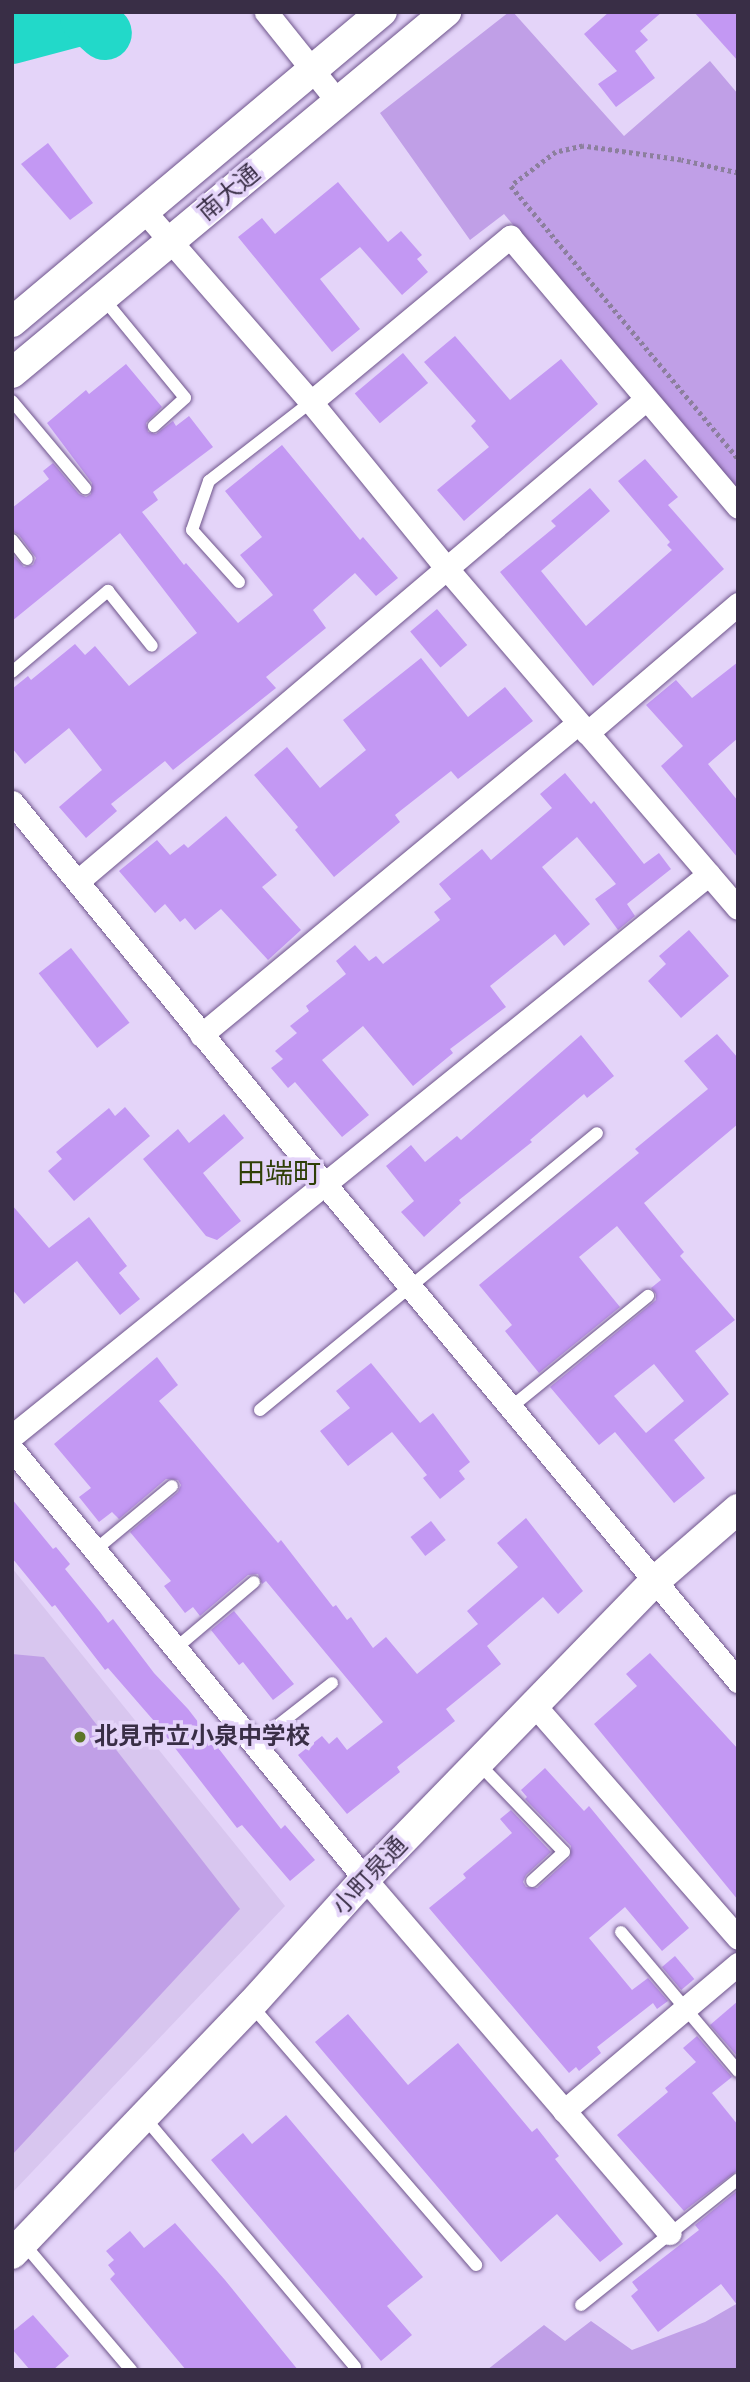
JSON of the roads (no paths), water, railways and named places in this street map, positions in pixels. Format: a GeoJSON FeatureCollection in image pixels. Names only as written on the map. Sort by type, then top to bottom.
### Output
{"type":"FeatureCollection","features":[{"type":"Feature","properties":{"kind":"street"},"geometry":{"type":"LineString","coordinates":[[266,12],[338,103]]}},
{"type":"Feature","properties":{"kind":"street","name":"南大通"},"geometry":{"type":"LineString","coordinates":[[12,322],[382,12]]}},
{"type":"Feature","properties":{"kind":"street","name":"南大通"},"geometry":{"type":"LineString","coordinates":[[12,373],[446,12]]}},
{"type":"Feature","properties":{"kind":"street"},"geometry":{"type":"LineString","coordinates":[[145,212],[311,402],[582,728],[736,903]]}},
{"type":"Feature","properties":{"kind":"street"},"geometry":{"type":"LineString","coordinates":[[311,402],[510,237],[738,507]]}},
{"type":"Feature","properties":{"kind":"street"},"geometry":{"type":"LineString","coordinates":[[78,881],[448,570],[645,400]]}},
{"type":"Feature","properties":{"kind":"street"},"geometry":{"type":"LineString","coordinates":[[201,1035],[738,604]]}},
{"type":"Feature","properties":{"kind":"street"},"geometry":{"type":"LineString","coordinates":[[12,802],[324,1184],[738,1681]]}},
{"type":"Feature","properties":{"kind":"street"},"geometry":{"type":"LineString","coordinates":[[12,1436],[709,874]]}},
{"type":"Feature","properties":{"kind":"street"},"geometry":{"type":"LineString","coordinates":[[12,1449],[365,1879],[670,2233]]}},
{"type":"Feature","properties":{"kind":"street","name":"小町泉通"},"geometry":{"type":"LineString","coordinates":[[18,2248],[251,2005],[365,1879],[654,1581],[738,1509]]}},
{"type":"Feature","properties":{"kind":"street"},"geometry":{"type":"LineString","coordinates":[[535,1706],[738,1938]]}},
{"type":"Feature","properties":{"kind":"street"},"geometry":{"type":"LineString","coordinates":[[565,2110],[738,1964]]}},
{"type":"Feature","properties":{"kind":"lane"},"geometry":{"type":"LineString","coordinates":[[103,298],[185,398],[154,426]]}},
{"type":"Feature","properties":{"kind":"lane"},"geometry":{"type":"LineString","coordinates":[[12,401],[85,488]]}},
{"type":"Feature","properties":{"kind":"lane"},"geometry":{"type":"LineString","coordinates":[[239,582],[192,530],[209,481],[311,402]]}},
{"type":"Feature","properties":{"kind":"lane"},"geometry":{"type":"LineString","coordinates":[[12,540],[27,559]]}},
{"type":"Feature","properties":{"kind":"lane"},"geometry":{"type":"LineString","coordinates":[[12,672],[108,591],[152,646]]}},
{"type":"Feature","properties":{"kind":"lane"},"geometry":{"type":"LineString","coordinates":[[260,1410],[411,1289],[597,1133]]}},
{"type":"Feature","properties":{"kind":"lane"},"geometry":{"type":"LineString","coordinates":[[510,1408],[648,1296]]}},
{"type":"Feature","properties":{"kind":"lane"},"geometry":{"type":"LineString","coordinates":[[95,1550],[172,1486]]}},
{"type":"Feature","properties":{"kind":"lane"},"geometry":{"type":"LineString","coordinates":[[176,1648],[254,1582]]}},
{"type":"Feature","properties":{"kind":"lane"},"geometry":{"type":"LineString","coordinates":[[254,1744],[332,1683]]}},
{"type":"Feature","properties":{"kind":"lane"},"geometry":{"type":"LineString","coordinates":[[479,1764],[564,1852],[532,1881]]}},
{"type":"Feature","properties":{"kind":"lane"},"geometry":{"type":"LineString","coordinates":[[621,1932],[738,2071]]}},
{"type":"Feature","properties":{"kind":"lane"},"geometry":{"type":"LineString","coordinates":[[251,2005],[476,2265]]}},
{"type":"Feature","properties":{"kind":"lane"},"geometry":{"type":"LineString","coordinates":[[144,2117],[355,2367]]}},
{"type":"Feature","properties":{"kind":"lane"},"geometry":{"type":"LineString","coordinates":[[581,2305],[738,2179]]}},
{"type":"Feature","properties":{"kind":"lane"},"geometry":{"type":"LineString","coordinates":[[18,2248],[131,2370]]}},
{"type":"Feature","properties":{"kind":"waterway"},"geometry":{"type":"LineString","coordinates":[[12,37],[87,17],[105,33]]}},
{"type":"Feature","properties":{"kind":"place","name":"北見市立小泉中学校"},"geometry":{"type":"Point","coordinates":[80,1737]}},
{"type":"Feature","properties":{"kind":"district","name":"田端町"},"geometry":{"type":"Point","coordinates":[279,1174]}}]}
